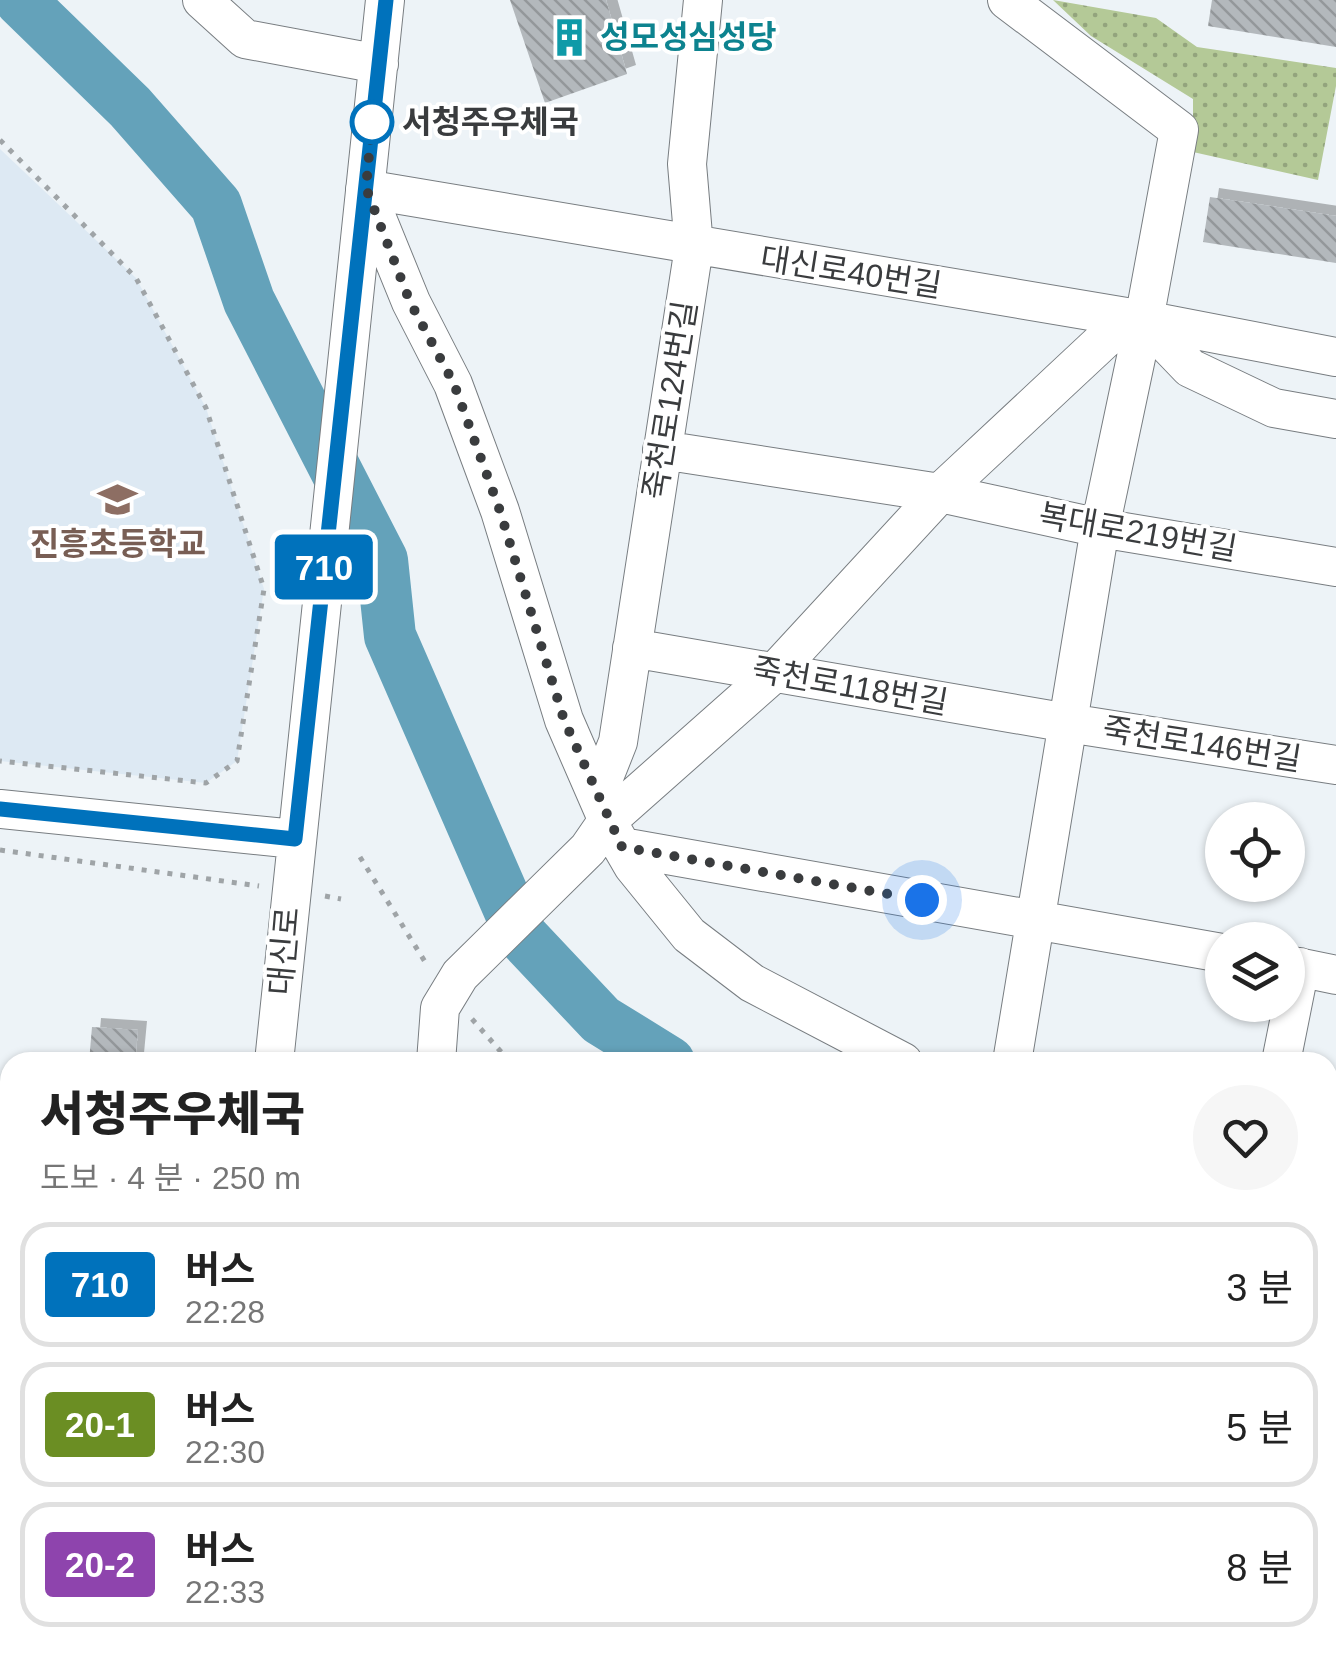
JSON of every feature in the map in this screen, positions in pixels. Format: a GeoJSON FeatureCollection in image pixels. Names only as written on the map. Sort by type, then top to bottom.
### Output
{"type":"FeatureCollection","features":[{"type":"Feature","properties":{"kind":"street"},"geometry":{"type":"LineString","coordinates":[[202,0],[244,39],[379,64]]}},
{"type":"Feature","properties":{"kind":"street"},"geometry":{"type":"LineString","coordinates":[[386,0],[364,197],[410,302],[454,384],[500,511],[564,720],[604,828],[689,934],[704,947],[752,983],[884,1052]]}},
{"type":"Feature","properties":{"kind":"street","name":"죽천로124번길"},"geometry":{"type":"LineString","coordinates":[[604,828],[694,246],[687,164],[703,0]]}},
{"type":"Feature","properties":{"kind":"street"},"geometry":{"type":"LineString","coordinates":[[1007,0],[1178,130],[1144,320],[1100,528],[1014,1052]]}},
{"type":"Feature","properties":{"kind":"street","name":"대신로40번길"},"geometry":{"type":"LineString","coordinates":[[364,197],[694,246],[1144,320],[1336,357]]}},
{"type":"Feature","properties":{"kind":"street","name":"대신로"},"geometry":{"type":"LineString","coordinates":[[275,1052],[364,197]]}},
{"type":"Feature","properties":{"kind":"street"},"geometry":{"type":"LineString","coordinates":[[1144,320],[1190,368],[1274,408],[1336,420]]}},
{"type":"Feature","properties":{"kind":"street"},"geometry":{"type":"LineString","coordinates":[[437,1052],[440,1008],[460,975],[604,828],[774,673],[940,492],[1107,338],[1144,320]]}},
{"type":"Feature","properties":{"kind":"street","name":"복대로219번길"},"geometry":{"type":"LineString","coordinates":[[662,450],[940,492],[1100,528],[1336,567]]}},
{"type":"Feature","properties":{"kind":"street","name":"죽천로118번길"},"geometry":{"type":"LineString","coordinates":[[632,648],[1068,723]]}},
{"type":"Feature","properties":{"kind":"street","name":"죽천로146번길"},"geometry":{"type":"LineString","coordinates":[[1068,723],[1336,765]]}},
{"type":"Feature","properties":{"kind":"street"},"geometry":{"type":"LineString","coordinates":[[0,809],[295,839]]}},
{"type":"Feature","properties":{"kind":"street"},"geometry":{"type":"LineString","coordinates":[[604,828],[1035,920],[1205,950]]}},
{"type":"Feature","properties":{"kind":"street"},"geometry":{"type":"LineString","coordinates":[[1283,1052],[1308,969]]}},
{"type":"Feature","properties":{"kind":"path"},"geometry":{"type":"LineString","coordinates":[[0,140],[136,278],[206,408],[264,589],[237,761],[206,782],[0,761]]}},
{"type":"Feature","properties":{"kind":"path"},"geometry":{"type":"LineString","coordinates":[[0,850],[342,899]]}},
{"type":"Feature","properties":{"kind":"shaded area","name":"진흥초등학교"},"geometry":{"type":"Polygon","coordinates":[[[0,149],[136,278],[206,408],[264,589],[237,761],[206,783],[0,761],[0,149]]]}},
{"type":"Feature","properties":{"kind":"green space"},"geometry":{"type":"Polygon","coordinates":[[[1053,0],[1156,18],[1197,47],[1336,68],[1318,180],[1193,152],[1193,99],[1091,36],[1053,0]]]}},
{"type":"Feature","properties":{"kind":"building","name":"성모성심성당"},"geometry":{"type":"Polygon","coordinates":[[[510,0],[606,0],[627,74],[545,103],[510,0]]]}},
{"type":"Feature","properties":{"kind":"building"},"geometry":{"type":"Polygon","coordinates":[[[1212,0],[1336,0],[1336,47],[1208,26],[1212,0]]]}},
{"type":"Feature","properties":{"kind":"building"},"geometry":{"type":"Polygon","coordinates":[[[1210,197],[1336,216],[1336,263],[1203,242],[1210,197]]]}},
{"type":"Feature","properties":{"kind":"building"},"geometry":{"type":"Polygon","coordinates":[[[92,1027],[138,1030],[136,1052],[90,1052],[92,1027]]]}},
{"type":"Feature","properties":{"kind":"waterway"},"geometry":{"type":"LineString","coordinates":[[20,0],[130,107],[216,205],[249,301],[382,560],[390,636],[520,934],[601,1020],[653,1052]]}},
{"type":"Feature","properties":{"kind":"bus line","name":"710"},"geometry":{"type":"LineString","coordinates":[[0,809],[295,839],[386,0]]}},
{"type":"Feature","properties":{"kind":"place","name":"성모성심성당"},"geometry":{"type":"Point","coordinates":[570,37]}},
{"type":"Feature","properties":{"kind":"place","name":"서청주우체국"},"geometry":{"type":"Point","coordinates":[372,122]}},
{"type":"Feature","properties":{"kind":"place","name":"진흥초등학교"},"geometry":{"type":"Point","coordinates":[118,499]}},
{"type":"Feature","properties":{"kind":"route"},"geometry":{"type":"LineString","coordinates":[[372,122],[366,188],[410,302],[454,384],[500,511],[564,720],[622,847],[922,900]]}}]}
